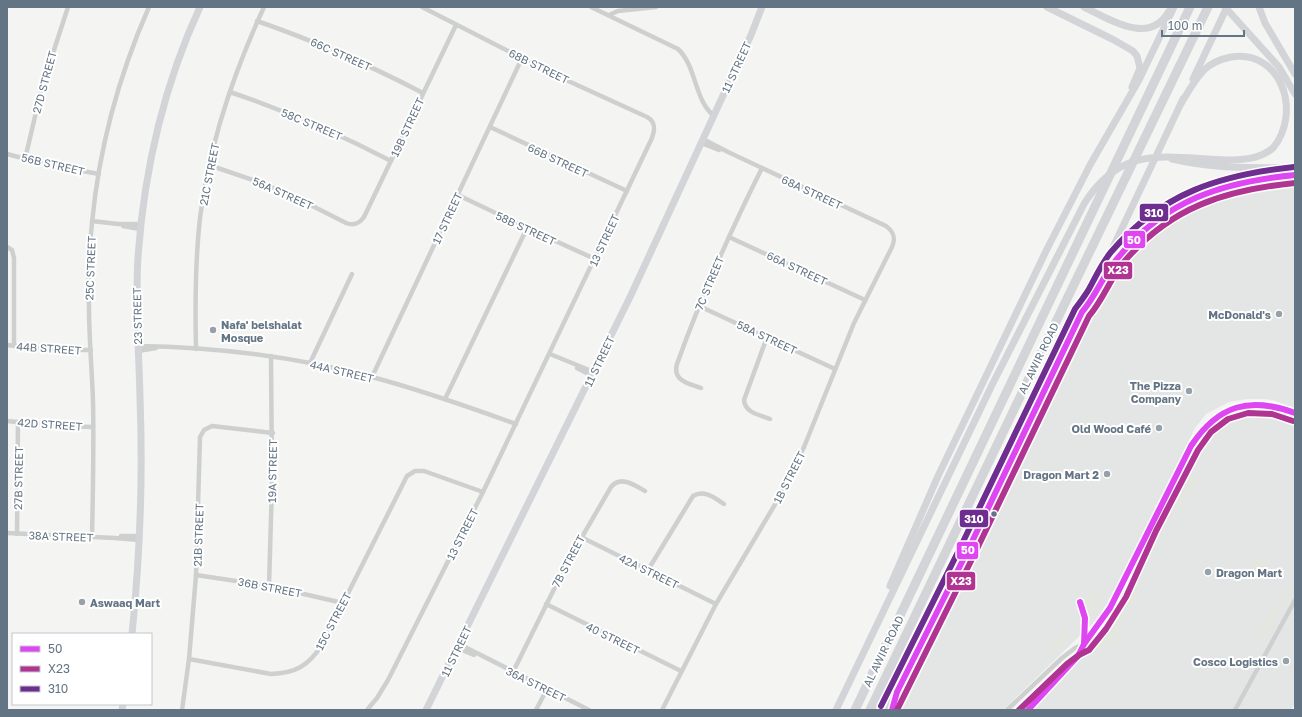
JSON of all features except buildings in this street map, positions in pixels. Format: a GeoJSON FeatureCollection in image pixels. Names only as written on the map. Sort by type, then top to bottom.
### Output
{"type":"FeatureCollection","features":[{"type":"Feature","properties":{"kind":"highway","name":"AL AWIR ROAD"},"geometry":{"type":"LineString","coordinates":[[855,710],[1190,7]]}},
{"type":"Feature","properties":{"kind":"highway","name":"AL AWIR ROAD"},"geometry":{"type":"LineString","coordinates":[[870,710],[1208,7]]}},
{"type":"Feature","properties":{"kind":"main road","name":"23 STREET"},"geometry":{"type":"LineString","coordinates":[[132,633],[139,538],[141,443],[136,288],[141,227],[152,153],[164,104],[181,54],[200,7]]}},
{"type":"Feature","properties":{"kind":"main road","name":"11 STREET"},"geometry":{"type":"LineString","coordinates":[[426,710],[593,374],[714,116],[751,35],[762,7]]}},
{"type":"Feature","properties":{"kind":"main road"},"geometry":{"type":"LineString","coordinates":[[1047,7],[1134,51],[1140,62],[1140,68],[1124,104]]}},
{"type":"Feature","properties":{"kind":"main road"},"geometry":{"type":"LineString","coordinates":[[1084,7],[1111,21],[1134,28],[1144,29],[1161,23],[1173,7]]}},
{"type":"Feature","properties":{"kind":"main road"},"geometry":{"type":"LineString","coordinates":[[873,631],[915,527],[938,476],[1047,249],[1090,165],[1142,74],[1173,7]]}},
{"type":"Feature","properties":{"kind":"main road"},"geometry":{"type":"LineString","coordinates":[[888,710],[977,531],[1226,7],[1279,67],[1286,76],[1295,94]]}},
{"type":"Feature","properties":{"kind":"main road"},"geometry":{"type":"LineString","coordinates":[[1259,7],[1265,23],[1295,74]]}},
{"type":"Feature","properties":{"kind":"main road"},"geometry":{"type":"LineString","coordinates":[[836,710],[1004,360],[1084,204],[1097,186],[1104,178],[1117,168],[1148,158],[1180,156],[1231,160],[1254,158],[1267,152],[1273,147],[1285,131],[1289,120],[1290,107],[1288,93],[1283,81],[1267,64],[1249,57],[1237,56],[1225,58],[1214,63],[1204,70],[1196,79],[1182,102]]}},
{"type":"Feature","properties":{"kind":"main road"},"geometry":{"type":"LineString","coordinates":[[1164,157],[1233,167],[1266,169],[1295,167]]}},
{"type":"Feature","properties":{"kind":"main road"},"geometry":{"type":"LineString","coordinates":[[1082,312],[1092,300],[1110,268],[1125,248],[1146,228],[1170,210],[1197,196],[1230,184],[1255,179],[1295,175]]}},
{"type":"Feature","properties":{"kind":"street","name":"27D STREET"},"geometry":{"type":"LineString","coordinates":[[25,158],[42,87],[68,7]]}},
{"type":"Feature","properties":{"kind":"street","name":"25C STREET"},"geometry":{"type":"LineString","coordinates":[[92,537],[93,427],[91,350],[88,308],[92,221],[99,174],[117,94],[128,59],[149,7]]}},
{"type":"Feature","properties":{"kind":"street","name":"21C STREET"},"geometry":{"type":"LineString","coordinates":[[196,349],[196,274],[200,218],[209,165],[230,92],[264,7]]}},
{"type":"Feature","properties":{"kind":"street","name":"68B STREET"},"geometry":{"type":"LineString","coordinates":[[422,7],[522,58],[647,117],[654,126]]}},
{"type":"Feature","properties":{"kind":"street"},"geometry":{"type":"LineString","coordinates":[[591,7],[674,46],[682,52],[705,106],[714,116]]}},
{"type":"Feature","properties":{"kind":"street"},"geometry":{"type":"LineString","coordinates":[[609,15],[615,11],[656,7]]}},
{"type":"Feature","properties":{"kind":"street","name":"66C STREET"},"geometry":{"type":"LineString","coordinates":[[258,21],[299,36],[346,56],[423,93]]}},
{"type":"Feature","properties":{"kind":"street","name":"19B STREET"},"geometry":{"type":"LineString","coordinates":[[354,225],[362,221],[456,25]]}},
{"type":"Feature","properties":{"kind":"street","name":"17 STREET"},"geometry":{"type":"LineString","coordinates":[[372,377],[522,58]]}},
{"type":"Feature","properties":{"kind":"street","name":"58C STREET"},"geometry":{"type":"LineString","coordinates":[[230,92],[302,118],[391,161]]}},
{"type":"Feature","properties":{"kind":"street","name":"13 STREET"},"geometry":{"type":"LineString","coordinates":[[367,710],[377,698],[388,680],[483,492],[628,191],[652,138],[654,126]]}},
{"type":"Feature","properties":{"kind":"street","name":"66B STREET"},"geometry":{"type":"LineString","coordinates":[[490,127],[628,191]]}},
{"type":"Feature","properties":{"kind":"street","name":"68A STREET"},"geometry":{"type":"LineString","coordinates":[[702,141],[886,226],[894,234]]}},
{"type":"Feature","properties":{"kind":"street","name":"56B STREET"},"geometry":{"type":"LineString","coordinates":[[7,154],[49,165],[99,174]]}},
{"type":"Feature","properties":{"kind":"street","name":"56A STREET"},"geometry":{"type":"LineString","coordinates":[[209,165],[264,184],[304,201],[346,224],[354,225]]}},
{"type":"Feature","properties":{"kind":"street","name":"7C STREET"},"geometry":{"type":"LineString","coordinates":[[702,388],[680,379],[676,372],[677,364],[699,306],[729,236],[762,168]]}},
{"type":"Feature","properties":{"kind":"street","name":"58B STREET"},"geometry":{"type":"LineString","coordinates":[[458,195],[595,259]]}},
{"type":"Feature","properties":{"kind":"street"},"geometry":{"type":"LineString","coordinates":[[92,221],[141,227]]}},
{"type":"Feature","properties":{"kind":"street"},"geometry":{"type":"LineString","coordinates":[[445,399],[527,228]]}},
{"type":"Feature","properties":{"kind":"street","name":"1B STREET"},"geometry":{"type":"LineString","coordinates":[[662,710],[716,604],[780,496],[792,472],[865,300],[892,247],[894,234]]}},
{"type":"Feature","properties":{"kind":"street","name":"66A STREET"},"geometry":{"type":"LineString","coordinates":[[729,236],[865,300]]}},
{"type":"Feature","properties":{"kind":"street"},"geometry":{"type":"LineString","coordinates":[[7,246],[12,250],[14,258],[14,346]]}},
{"type":"Feature","properties":{"kind":"street"},"geometry":{"type":"LineString","coordinates":[[310,363],[352,274]]}},
{"type":"Feature","properties":{"kind":"street","name":"58A STREET"},"geometry":{"type":"LineString","coordinates":[[699,306],[835,369]]}},
{"type":"Feature","properties":{"kind":"street"},"geometry":{"type":"LineString","coordinates":[[767,337],[744,400],[746,407],[749,410],[770,419]]}},
{"type":"Feature","properties":{"kind":"street","name":"44B STREET"},"geometry":{"type":"LineString","coordinates":[[7,345],[52,350],[91,350]]}},
{"type":"Feature","properties":{"kind":"street","name":"44A STREET"},"geometry":{"type":"LineString","coordinates":[[138,348],[161,347],[246,353],[310,363],[372,377],[445,399],[516,424]]}},
{"type":"Feature","properties":{"kind":"street"},"geometry":{"type":"LineString","coordinates":[[550,354],[593,374]]}},
{"type":"Feature","properties":{"kind":"street","name":"19A STREET"},"geometry":{"type":"LineString","coordinates":[[269,586],[273,433],[271,356]]}},
{"type":"Feature","properties":{"kind":"street"},"geometry":{"type":"LineString","coordinates":[[1007,710],[1062,658],[1075,648],[1084,644],[1099,625],[1119,594],[1149,528],[1191,446],[1205,426],[1224,412],[1247,405],[1273,406],[1295,413]]}},
{"type":"Feature","properties":{"kind":"street","name":"42D STREET"},"geometry":{"type":"LineString","coordinates":[[7,421],[56,426],[93,427]]}},
{"type":"Feature","properties":{"kind":"street","name":"27B STREET"},"geometry":{"type":"LineString","coordinates":[[17,534],[18,422]]}},
{"type":"Feature","properties":{"kind":"street","name":"21B STREET"},"geometry":{"type":"LineString","coordinates":[[182,710],[189,659],[196,575],[201,433],[207,427],[216,426],[273,433]]}},
{"type":"Feature","properties":{"kind":"street","name":"15C STREET"},"geometry":{"type":"LineString","coordinates":[[189,659],[271,674],[282,674],[301,667],[316,654],[407,476],[415,471],[428,472],[483,492]]}},
{"type":"Feature","properties":{"kind":"street","name":"7B STREET"},"geometry":{"type":"LineString","coordinates":[[513,672],[581,537],[614,484],[625,481],[645,491]]}},
{"type":"Feature","properties":{"kind":"street"},"geometry":{"type":"LineString","coordinates":[[648,570],[693,496],[704,493],[724,504]]}},
{"type":"Feature","properties":{"kind":"street","name":"38A STREET"},"geometry":{"type":"LineString","coordinates":[[7,533],[139,538]]}},
{"type":"Feature","properties":{"kind":"street","name":"42A STREET"},"geometry":{"type":"LineString","coordinates":[[581,537],[716,604]]}},
{"type":"Feature","properties":{"kind":"street","name":"36B STREET"},"geometry":{"type":"LineString","coordinates":[[196,575],[269,586],[343,603]]}},
{"type":"Feature","properties":{"kind":"street"},"geometry":{"type":"LineString","coordinates":[[1235,710],[1295,600]]}},
{"type":"Feature","properties":{"kind":"street","name":"40 STREET"},"geometry":{"type":"LineString","coordinates":[[546,604],[681,671]]}},
{"type":"Feature","properties":{"kind":"street","name":"36A STREET"},"geometry":{"type":"LineString","coordinates":[[458,646],[589,710]]}},
{"type":"Feature","properties":{"kind":"street"},"geometry":{"type":"LineString","coordinates":[[536,710],[547,689]]}},
{"type":"Feature","properties":{"kind":"street"},"geometry":{"type":"LineString","coordinates":[[892,710],[897,692]]}},
{"type":"Feature","properties":{"kind":"shaded area","name":"Dragon Mart 2"},"geometry":{"type":"Polygon","coordinates":[[[1295,180],[1295,409],[1273,400],[1247,399],[1229,402],[1206,414],[1195,428],[1115,592],[1094,622],[1003,710],[897,710],[1083,326],[1119,262],[1139,241],[1197,205],[1235,193],[1275,183],[1295,180]]]}},
{"type":"Feature","properties":{"kind":"shaded area"},"geometry":{"type":"Polygon","coordinates":[[[1257,408],[1280,411],[1295,418],[1295,703],[1291,710],[1022,710],[1101,628],[1116,606],[1194,447],[1204,432],[1220,419],[1232,413],[1257,408]]]}},
{"type":"Feature","properties":{"kind":"shaded area"},"geometry":{"type":"Polygon","coordinates":[[[1198,475],[1200,484],[1191,487],[1193,488],[1180,513],[1178,513],[1175,504],[1176,502],[1182,502],[1184,496],[1181,495],[1181,492],[1186,490],[1184,488],[1181,490],[1179,487],[1182,485],[1181,482],[1184,481],[1183,479],[1198,475]]]}},
{"type":"Feature","properties":{"kind":"shaded area"},"geometry":{"type":"Polygon","coordinates":[[[1266,556],[1269,563],[1257,578],[1253,569],[1250,570],[1249,564],[1266,556]]]}},
{"type":"Feature","properties":{"kind":"shaded area"},"geometry":{"type":"Polygon","coordinates":[[[1287,587],[1292,590],[1264,639],[1258,636],[1287,587]]]}},
{"type":"Feature","properties":{"kind":"shaded area"},"geometry":{"type":"Polygon","coordinates":[[[1090,591],[1105,598],[1092,620],[1090,619],[1088,610],[1084,604],[1090,591]]]}},
{"type":"Feature","properties":{"kind":"shaded area"},"geometry":{"type":"Polygon","coordinates":[[[1136,591],[1139,601],[1131,603],[1119,626],[1123,642],[1119,643],[1105,629],[1121,599],[1124,600],[1127,594],[1136,591]]]}},
{"type":"Feature","properties":{"kind":"shaded area"},"geometry":{"type":"Polygon","coordinates":[[[1066,629],[1071,637],[1048,658],[1046,654],[1066,629]]]}},
{"type":"Feature","properties":{"kind":"shaded area"},"geometry":{"type":"Polygon","coordinates":[[[1104,630],[1118,644],[1087,653],[1104,630]]]}},
{"type":"Feature","properties":{"kind":"transit line","name":"310"},"geometry":{"type":"LineString","coordinates":[[881,706],[961,546],[1075,309],[1111,252],[1130,232],[1151,215],[1172,201],[1194,190],[1241,175],[1294,167]]}},
{"type":"Feature","properties":{"kind":"transit line","name":"50"},"geometry":{"type":"LineString","coordinates":[[892,710],[897,692],[968,550],[1082,312],[1112,265],[1135,239],[1175,208],[1219,189],[1269,178],[1295,175]]}},
{"type":"Feature","properties":{"kind":"transit line","name":"X23"},"geometry":{"type":"LineString","coordinates":[[897,710],[975,553],[1089,316],[1123,263],[1141,244],[1160,228],[1180,215],[1200,205],[1245,191],[1295,183]]}},
{"type":"Feature","properties":{"kind":"transit line","name":"50"},"geometry":{"type":"LineString","coordinates":[[1028,710],[1078,656],[1084,644],[1110,608],[1191,446],[1201,432],[1212,421],[1224,413],[1249,405],[1264,405],[1295,413]]}},
{"type":"Feature","properties":{"kind":"transit line","name":"X23"},"geometry":{"type":"LineString","coordinates":[[1019,710],[1067,664],[1089,650],[1106,629],[1126,597],[1156,531],[1198,450],[1211,432],[1228,419],[1248,413],[1272,414],[1293,421]]}},
{"type":"Feature","properties":{"kind":"transit line","name":"50"},"geometry":{"type":"LineString","coordinates":[[1080,602],[1085,618],[1084,644]]}},
{"type":"Feature","properties":{"kind":"place","name":"McDonald's"},"geometry":{"type":"Point","coordinates":[1279,314]}},
{"type":"Feature","properties":{"kind":"place","name":"Nafa' belshalat Mosque"},"geometry":{"type":"Point","coordinates":[213,330]}},
{"type":"Feature","properties":{"kind":"place","name":"The Pizza Company"},"geometry":{"type":"Point","coordinates":[1189,391]}},
{"type":"Feature","properties":{"kind":"place","name":"Old Wood Café"},"geometry":{"type":"Point","coordinates":[1159,428]}},
{"type":"Feature","properties":{"kind":"place","name":"Dragon Mart 2"},"geometry":{"type":"Point","coordinates":[1107,474]}},
{"type":"Feature","properties":{"kind":"place","name":"Dragon Mart"},"geometry":{"type":"Point","coordinates":[1208,572]}},
{"type":"Feature","properties":{"kind":"place","name":"Aswaaq Mart"},"geometry":{"type":"Point","coordinates":[82,602]}},
{"type":"Feature","properties":{"kind":"place","name":"Cosco Logistics"},"geometry":{"type":"Point","coordinates":[1286,661]}}]}
